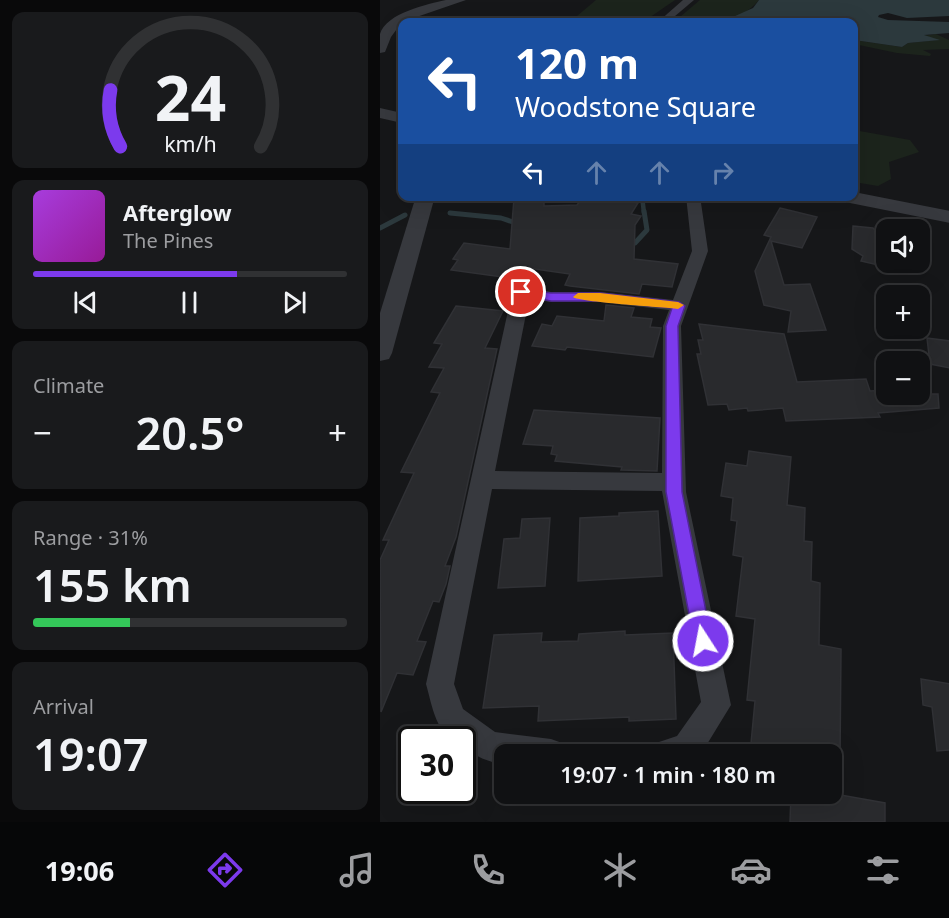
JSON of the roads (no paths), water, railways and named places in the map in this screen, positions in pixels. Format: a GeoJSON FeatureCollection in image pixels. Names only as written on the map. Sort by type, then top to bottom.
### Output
{"type":"FeatureCollection","features":[{"type":"Feature","properties":{"kind":"street"},"geometry":{"type":"LineString","coordinates":[[405,18],[422,10],[460,0]]}},
{"type":"Feature","properties":{"kind":"street"},"geometry":{"type":"LineString","coordinates":[[667,18],[689,0]]}},
{"type":"Feature","properties":{"kind":"street"},"geometry":{"type":"LineString","coordinates":[[380,49],[382,38],[393,24],[398,22]]}},
{"type":"Feature","properties":{"kind":"street"},"geometry":{"type":"LineString","coordinates":[[380,113],[398,117]]}},
{"type":"Feature","properties":{"kind":"street"},"geometry":{"type":"LineString","coordinates":[[858,199],[950,217]]}},
{"type":"Feature","properties":{"kind":"street"},"geometry":{"type":"LineString","coordinates":[[380,352],[425,201]]}},
{"type":"Feature","properties":{"kind":"street"},"geometry":{"type":"LineString","coordinates":[[690,744],[716,705],[674,492],[672,326],[700,251],[694,201]]}},
{"type":"Feature","properties":{"kind":"street"},"geometry":{"type":"LineString","coordinates":[[494,748],[489,747],[452,719],[440,684],[521,290],[551,297],[600,297],[679,306]]}},
{"type":"Feature","properties":{"kind":"street"},"geometry":{"type":"LineString","coordinates":[[482,480],[674,482]]}},
{"type":"Feature","properties":{"kind":"waterway"},"geometry":{"type":"LineString","coordinates":[[643,201],[644,213]]}},
{"type":"Feature","properties":{"kind":"waterway"},"geometry":{"type":"LineString","coordinates":[[626,244],[635,243],[647,230],[644,211]]}},
{"type":"Feature","properties":{"kind":"waterway"},"geometry":{"type":"LineString","coordinates":[[450,213],[501,218],[519,224]]}},
{"type":"Feature","properties":{"kind":"waterway"},"geometry":{"type":"LineString","coordinates":[[380,228],[405,215]]}}]}
